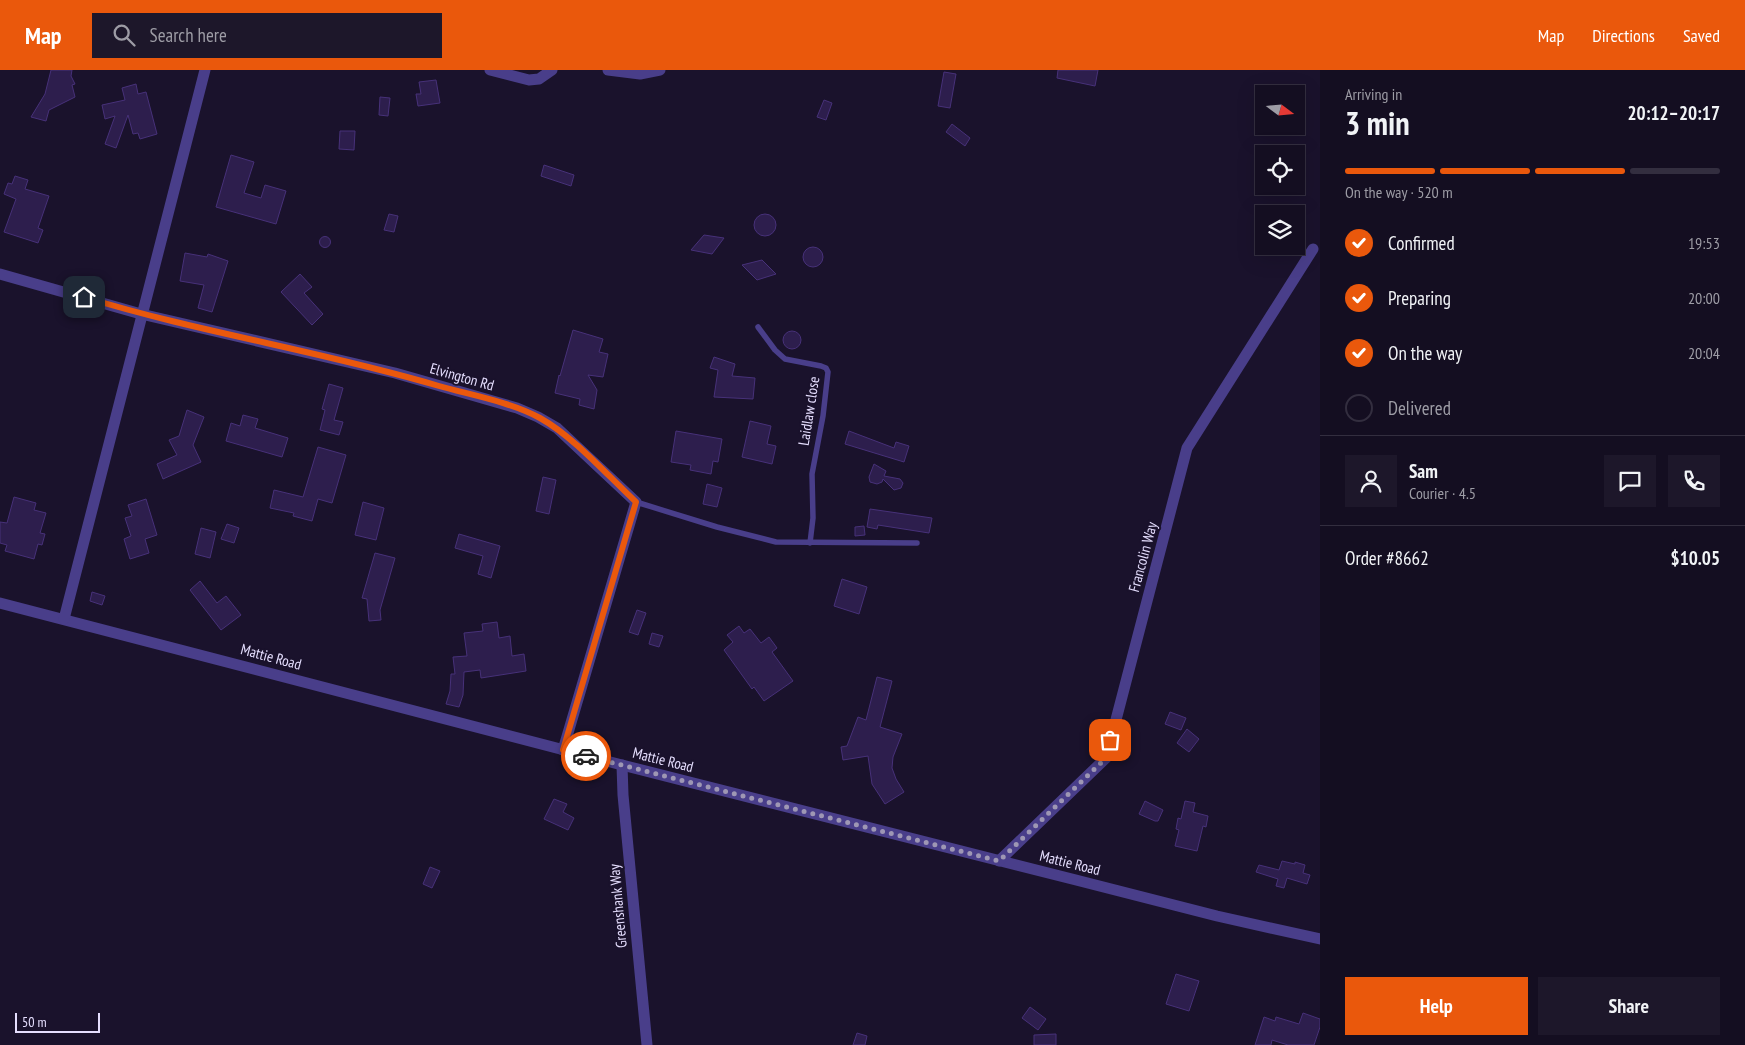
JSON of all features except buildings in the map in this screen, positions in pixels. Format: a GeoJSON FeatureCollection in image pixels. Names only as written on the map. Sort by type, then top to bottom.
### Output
{"type":"FeatureCollection","features":[{"type":"Feature","properties":{"kind":"street"},"geometry":{"type":"LineString","coordinates":[[64,619],[205,70]]}},
{"type":"Feature","properties":{"kind":"street"},"geometry":{"type":"LineString","coordinates":[[490,70],[529,80],[539,79],[552,70]]}},
{"type":"Feature","properties":{"kind":"street"},"geometry":{"type":"LineString","coordinates":[[608,70],[640,74],[660,70]]}},
{"type":"Feature","properties":{"kind":"street","name":"Francolin Way"},"geometry":{"type":"LineString","coordinates":[[999,861],[1106,758],[1187,448],[1313,249]]}},
{"type":"Feature","properties":{"kind":"street","name":"Elvington Rd"},"geometry":{"type":"LineString","coordinates":[[0,274],[141,314],[395,373],[517,408],[558,428],[636,502]]}},
{"type":"Feature","properties":{"kind":"street"},"geometry":{"type":"LineString","coordinates":[[563,750],[636,502]]}},
{"type":"Feature","properties":{"kind":"street","name":"Mattie Road"},"geometry":{"type":"LineString","coordinates":[[0,603],[563,750],[999,861],[1217,916],[1320,939]]}},
{"type":"Feature","properties":{"kind":"street","name":"Greenshank Way"},"geometry":{"type":"LineString","coordinates":[[622,765],[624,805],[647,1045]]}},
{"type":"Feature","properties":{"kind":"lane","name":"Laidlaw close"},"geometry":{"type":"LineString","coordinates":[[758,327],[775,350],[785,359],[821,366],[826,368],[828,372],[823,416],[812,474],[810,543]]}},
{"type":"Feature","properties":{"kind":"lane"},"geometry":{"type":"LineString","coordinates":[[636,502],[717,527],[776,542],[917,543]]}},
{"type":"Feature","properties":{"kind":"way so far"},"geometry":{"type":"LineString","coordinates":[[586,756],[999,861],[1106,758],[1110,740]]}},
{"type":"Feature","properties":{"kind":"route"},"geometry":{"type":"LineString","coordinates":[[84,297],[141,314],[395,373],[517,408],[558,428],[636,502],[563,750],[586,756]]}}]}
